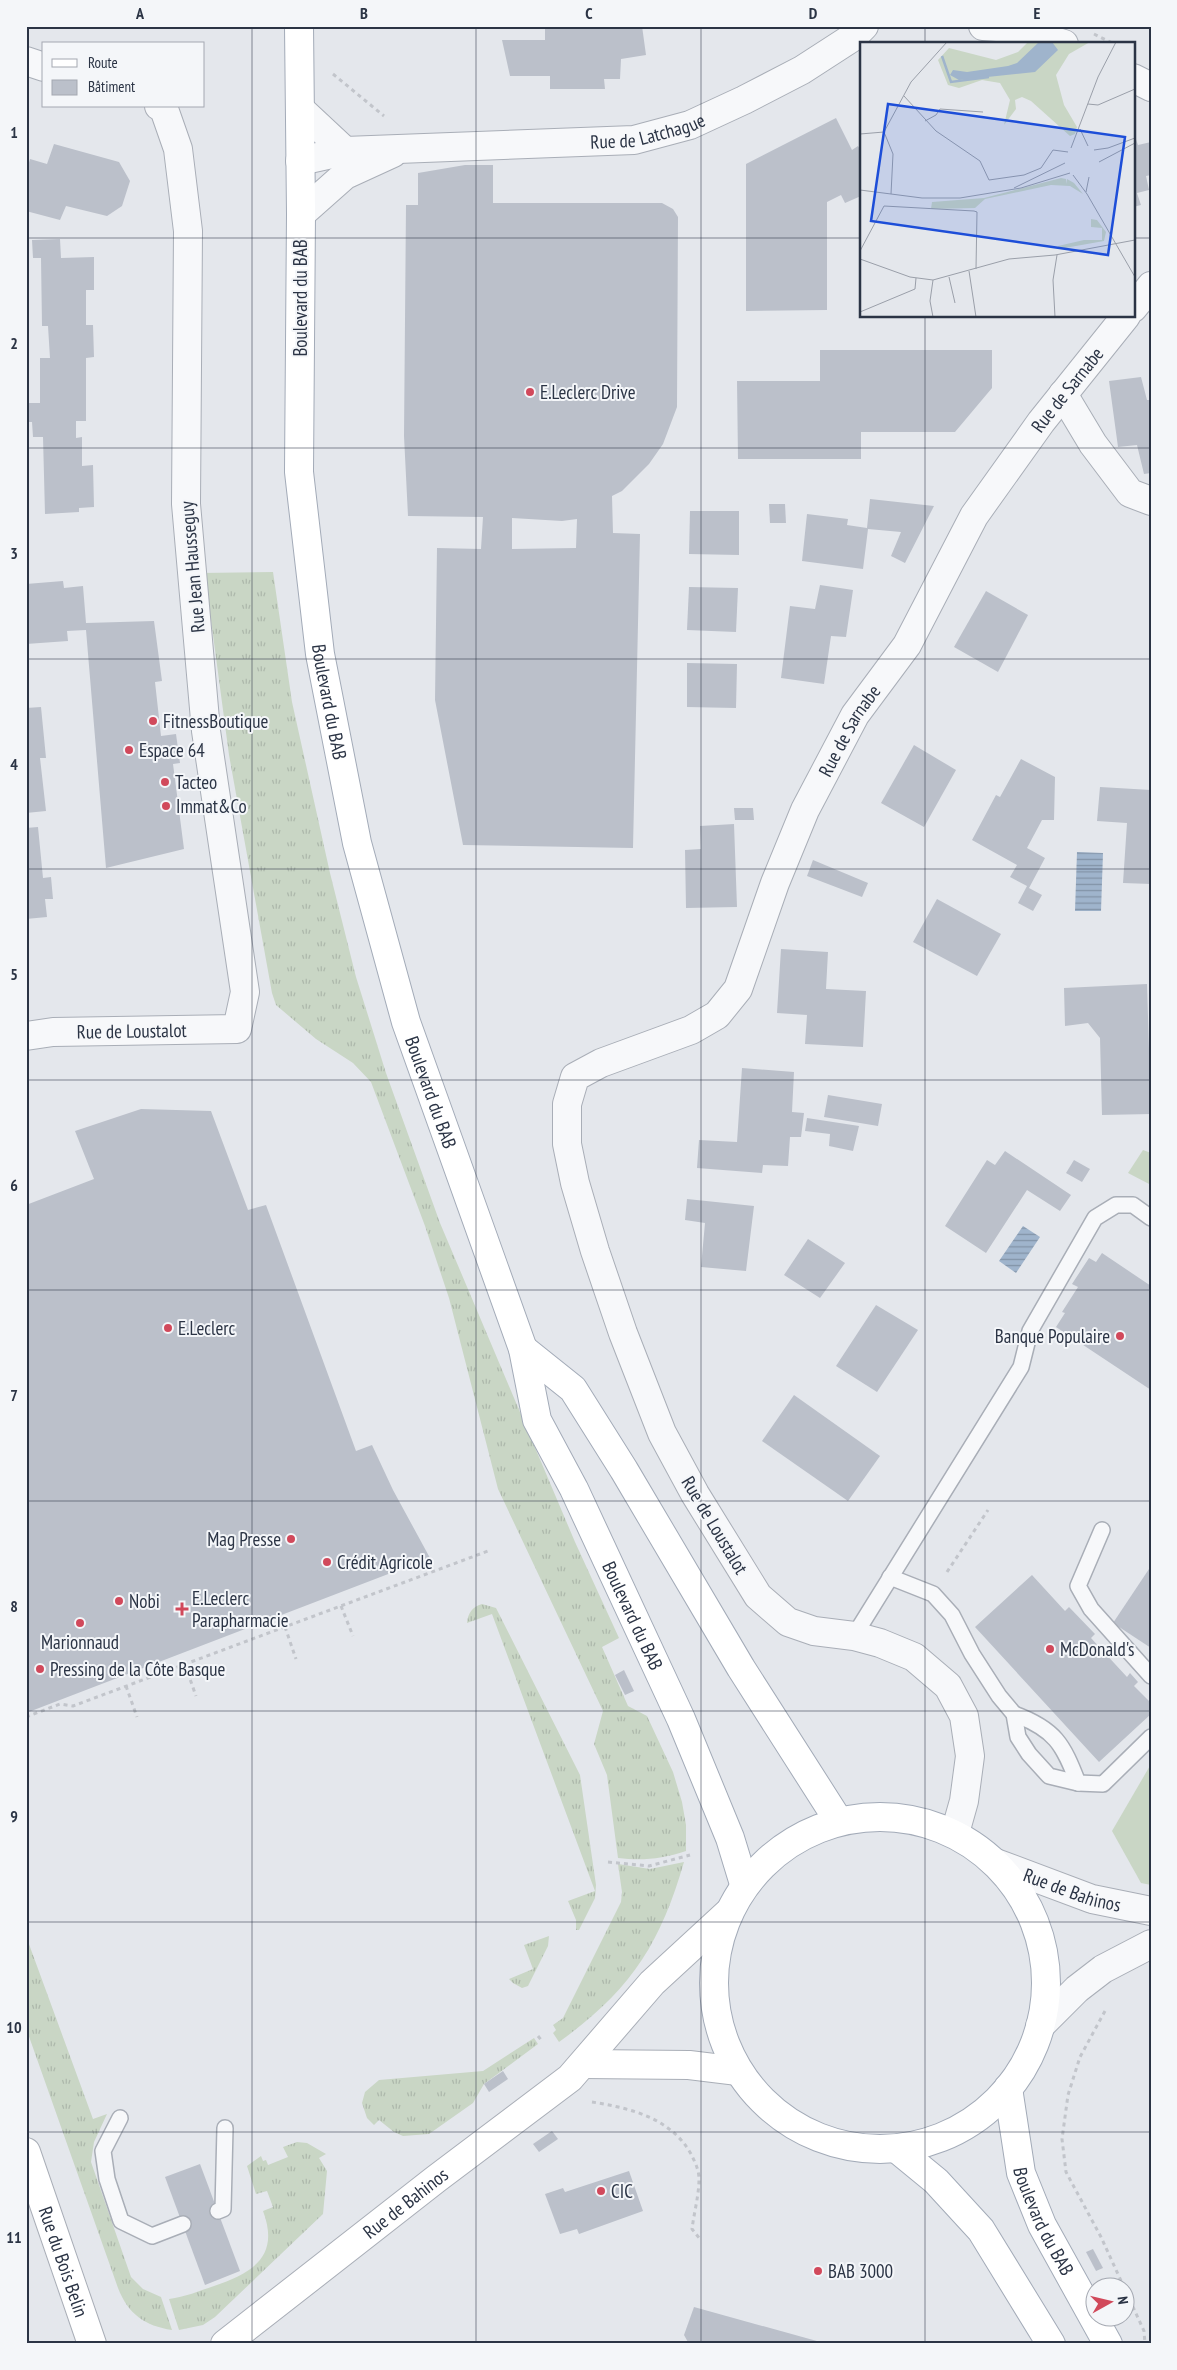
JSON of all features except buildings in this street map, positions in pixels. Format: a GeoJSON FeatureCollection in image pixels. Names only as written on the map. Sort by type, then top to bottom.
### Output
{"type":"FeatureCollection","features":[{"type":"Feature","properties":{"kind":"main road","name":"Boulevard du BAB"},"geometry":{"type":"LineString","coordinates":[[299,26],[301,214],[299,472],[320,654],[357,843],[406,1022],[524,1348],[537,1420],[574,1489],[681,1719],[730,1838],[744,1884]]}},
{"type":"Feature","properties":{"kind":"main road"},"geometry":{"type":"LineString","coordinates":[[524,1348],[573,1389],[624,1470],[740,1668],[838,1820]]}},
{"type":"Feature","properties":{"kind":"main road"},"geometry":{"type":"LineString","coordinates":[[878,1815],[907,1818],[955,1833],[996,1863],[1023,1898],[1040,1939],[1046,1983],[1040,2026],[1027,2059],[1008,2088],[985,2112],[959,2130],[929,2142],[897,2149],[869,2149],[842,2145],[815,2137],[772,2110],[738,2071],[717,2020],[713,1965],[728,1913],[744,1884],[785,1844],[838,1820],[878,1815]]}},
{"type":"Feature","properties":{"kind":"main road","name":"Rue de Bahinos"},"geometry":{"type":"LineString","coordinates":[[225,2344],[436,2179],[570,2078],[584,2064],[652,1982],[728,1913]]}},
{"type":"Feature","properties":{"kind":"main road"},"geometry":{"type":"LineString","coordinates":[[584,2064],[689,2065],[738,2071]]}},
{"type":"Feature","properties":{"kind":"main road","name":"Boulevard du BAB"},"geometry":{"type":"LineString","coordinates":[[1008,2088],[1021,2173],[1042,2225],[1108,2344]]}},
{"type":"Feature","properties":{"kind":"main road"},"geometry":{"type":"LineString","coordinates":[[897,2149],[936,2181],[981,2230],[1050,2344]]}},
{"type":"Feature","properties":{"kind":"main road","name":"Rue du Bois Belin"},"geometry":{"type":"LineString","coordinates":[[26,2152],[92,2344]]}},
{"type":"Feature","properties":{"kind":"street","name":"Rue de Latchague"},"geometry":{"type":"LineString","coordinates":[[300,161],[345,150],[634,140],[690,125],[744,100],[802,70],[853,38],[864,26]]}},
{"type":"Feature","properties":{"kind":"street"},"geometry":{"type":"LineString","coordinates":[[983,26],[1011,28],[1057,42]]}},
{"type":"Feature","properties":{"kind":"street"},"geometry":{"type":"LineString","coordinates":[[26,61],[42,66]]}},
{"type":"Feature","properties":{"kind":"street"},"geometry":{"type":"LineString","coordinates":[[1134,78],[1151,87]]}},
{"type":"Feature","properties":{"kind":"street","name":"Rue Jean Hausseguy"},"geometry":{"type":"LineString","coordinates":[[162,108],[178,149],[188,231],[186,504],[206,730],[245,992],[237,1029]]}},
{"type":"Feature","properties":{"kind":"street"},"geometry":{"type":"LineString","coordinates":[[300,109],[345,150]]}},
{"type":"Feature","properties":{"kind":"street","name":"Rue de Latchague"},"geometry":{"type":"LineString","coordinates":[[301,214],[345,176],[405,148]]}},
{"type":"Feature","properties":{"kind":"street"},"geometry":{"type":"LineString","coordinates":[[1134,307],[1151,286]]}},
{"type":"Feature","properties":{"kind":"street","name":"Rue de Sarnabe"},"geometry":{"type":"LineString","coordinates":[[567,1104],[575,1077],[601,1063],[691,1030],[716,1015],[738,989],[776,883],[805,810],[855,715],[908,645],[974,516],[1063,394],[1124,318]]}},
{"type":"Feature","properties":{"kind":"street"},"geometry":{"type":"LineString","coordinates":[[1063,394],[1093,444],[1130,493],[1151,501]]}},
{"type":"Feature","properties":{"kind":"street","name":"Rue de Loustalot"},"geometry":{"type":"LineString","coordinates":[[26,1036],[54,1032],[237,1029]]}},
{"type":"Feature","properties":{"kind":"street","name":"Rue de Loustalot"},"geometry":{"type":"LineString","coordinates":[[567,1104],[567,1144],[575,1183],[595,1251],[623,1333],[662,1433],[705,1510],[758,1596],[788,1622],[814,1631],[854,1636],[880,1643],[914,1657],[948,1686],[964,1716],[970,1756],[964,1801],[955,1833]]}},
{"type":"Feature","properties":{"kind":"street","name":"Rue de Bahinos"},"geometry":{"type":"LineString","coordinates":[[996,1863],[1092,1899],[1151,1911]]}},
{"type":"Feature","properties":{"kind":"street"},"geometry":{"type":"LineString","coordinates":[[1040,2026],[1077,1989],[1103,1969],[1151,1944]]}},
{"type":"Feature","properties":{"kind":"lane"},"geometry":{"type":"LineString","coordinates":[[854,1636],[1021,1367],[1030,1331],[1096,1218],[1116,1205],[1133,1205],[1151,1218]]}},
{"type":"Feature","properties":{"kind":"lane"},"geometry":{"type":"LineString","coordinates":[[1102,1530],[1078,1586],[1091,1609],[1151,1676]]}},
{"type":"Feature","properties":{"kind":"lane"},"geometry":{"type":"LineString","coordinates":[[890,1578],[933,1594],[952,1615],[972,1654],[999,1696],[1014,1714],[1035,1722],[1053,1735],[1068,1758],[1078,1783]]}},
{"type":"Feature","properties":{"kind":"lane"},"geometry":{"type":"LineString","coordinates":[[1014,1714],[1018,1737],[1029,1754],[1049,1776],[1078,1783],[1103,1784],[1151,1737]]}},
{"type":"Feature","properties":{"kind":"lane"},"geometry":{"type":"LineString","coordinates":[[120,2118],[103,2151],[107,2180],[121,2221],[152,2236],[183,2224]]}},
{"type":"Feature","properties":{"kind":"lane"},"geometry":{"type":"LineString","coordinates":[[218,2211],[223,2210],[225,2128]]}},
{"type":"Feature","properties":{"kind":"path"},"geometry":{"type":"LineString","coordinates":[[333,74],[384,116],[393,116]]}},
{"type":"Feature","properties":{"kind":"path"},"geometry":{"type":"LineString","coordinates":[[26,1717],[60,1704],[73,1706],[488,1551]]}},
{"type":"Feature","properties":{"kind":"path"},"geometry":{"type":"LineString","coordinates":[[341,1606],[353,1636]]}},
{"type":"Feature","properties":{"kind":"path"},"geometry":{"type":"LineString","coordinates":[[285,1627],[296,1659]]}},
{"type":"Feature","properties":{"kind":"path"},"geometry":{"type":"LineString","coordinates":[[184,1665],[196,1696]]}},
{"type":"Feature","properties":{"kind":"path"},"geometry":{"type":"LineString","coordinates":[[126,1686],[138,1716]]}},
{"type":"Feature","properties":{"kind":"path"},"geometry":{"type":"LineString","coordinates":[[608,1862],[649,1866],[690,1855]]}},
{"type":"Feature","properties":{"kind":"path"},"geometry":{"type":"LineString","coordinates":[[1106,2008],[1080,2057],[1068,2095],[1062,2139],[1066,2172],[1101,2237],[1144,2331],[1145,2344]]}},
{"type":"Feature","properties":{"kind":"path"},"geometry":{"type":"LineString","coordinates":[[538,2036],[542,2041]]}},
{"type":"Feature","properties":{"kind":"path"},"geometry":{"type":"LineString","coordinates":[[587,2101],[635,2111],[653,2119],[671,2129],[686,2146],[696,2164],[699,2179],[692,2229],[700,2239]]}},
{"type":"Feature","properties":{"kind":"green space"},"geometry":{"type":"Polygon","coordinates":[[[273,572],[292,702],[330,873],[356,977],[386,1073],[440,1223],[575,1542],[619,1638],[602,1647],[628,1706],[647,1716],[673,1772],[682,1802],[686,1825],[686,1851],[652,1859],[618,1858],[607,1775],[594,1744],[603,1711],[498,1489],[449,1298],[425,1226],[371,1082],[353,1063],[316,1039],[276,1005],[272,993],[229,755],[211,620],[201,620],[200,573],[273,572]]]}},
{"type":"Feature","properties":{"kind":"green space"},"geometry":{"type":"Polygon","coordinates":[[[1143,1150],[1151,1153],[1151,1185],[1128,1173],[1143,1150]]]}},
{"type":"Feature","properties":{"kind":"green space"},"geometry":{"type":"Polygon","coordinates":[[[482,1604],[496,1608],[580,1775],[596,1885],[595,1898],[579,1930],[576,1930],[576,1920],[568,1901],[595,1891],[492,1614],[467,1623],[471,1611],[482,1604]]]}},
{"type":"Feature","properties":{"kind":"green space"},"geometry":{"type":"Polygon","coordinates":[[[1151,1764],[1151,1885],[1141,1883],[1112,1831],[1151,1764]]]}},
{"type":"Feature","properties":{"kind":"green space"},"geometry":{"type":"Polygon","coordinates":[[[684,1862],[664,1918],[653,1942],[639,1964],[605,2004],[559,2042],[553,2033],[556,2030],[553,2025],[563,2018],[621,1902],[622,1892],[618,1864],[650,1869],[684,1862]]]}},
{"type":"Feature","properties":{"kind":"green space"},"geometry":{"type":"Polygon","coordinates":[[[26,1936],[93,2119],[107,2114],[94,2142],[91,2162],[131,2277],[143,2289],[161,2297],[172,2330],[146,2322],[132,2312],[118,2288],[26,2028],[26,1936]]]}},
{"type":"Feature","properties":{"kind":"green space"},"geometry":{"type":"Polygon","coordinates":[[[549,1936],[548,1946],[528,1986],[522,1988],[513,1983],[509,1979],[533,1969],[524,1945],[549,1936]]]}},
{"type":"Feature","properties":{"kind":"green space"},"geometry":{"type":"Polygon","coordinates":[[[534,2038],[538,2044],[484,2084],[473,2103],[429,2134],[403,2136],[394,2132],[379,2120],[374,2125],[367,2118],[362,2103],[365,2092],[379,2080],[483,2071],[534,2038]]]}},
{"type":"Feature","properties":{"kind":"green space"},"geometry":{"type":"Polygon","coordinates":[[[297,2142],[307,2143],[326,2154],[319,2158],[327,2171],[323,2214],[215,2317],[203,2325],[179,2330],[169,2299],[192,2294],[228,2281],[251,2268],[260,2260],[268,2240],[263,2211],[273,2207],[267,2191],[256,2194],[247,2166],[261,2156],[268,2165],[288,2157],[283,2147],[297,2142]]]}},
{"type":"Feature","properties":{"kind":"water"},"geometry":{"type":"Polygon","coordinates":[[[1077,852],[1103,853],[1101,911],[1075,911],[1077,852]]]}},
{"type":"Feature","properties":{"kind":"water"},"geometry":{"type":"Polygon","coordinates":[[[1023,1226],[1040,1237],[1016,1273],[999,1261],[1023,1226]]]}},
{"type":"Feature","properties":{"kind":"place","name":"E.Leclerc Drive"},"geometry":{"type":"Point","coordinates":[530,392]}},
{"type":"Feature","properties":{"kind":"place","name":"FitnessBoutique"},"geometry":{"type":"Point","coordinates":[153,721]}},
{"type":"Feature","properties":{"kind":"place","name":"Espace 64"},"geometry":{"type":"Point","coordinates":[129,750]}},
{"type":"Feature","properties":{"kind":"place","name":"Tacteo"},"geometry":{"type":"Point","coordinates":[165,782]}},
{"type":"Feature","properties":{"kind":"place","name":"Immat&Co"},"geometry":{"type":"Point","coordinates":[166,806]}},
{"type":"Feature","properties":{"kind":"place","name":"E.Leclerc"},"geometry":{"type":"Point","coordinates":[168,1328]}},
{"type":"Feature","properties":{"kind":"place","name":"Banque Populaire"},"geometry":{"type":"Point","coordinates":[1120,1336]}},
{"type":"Feature","properties":{"kind":"place","name":"Mag Presse"},"geometry":{"type":"Point","coordinates":[291,1539]}},
{"type":"Feature","properties":{"kind":"place","name":"Crédit Agricole"},"geometry":{"type":"Point","coordinates":[327,1562]}},
{"type":"Feature","properties":{"kind":"place","name":"Nobi"},"geometry":{"type":"Point","coordinates":[119,1601]}},
{"type":"Feature","properties":{"kind":"place","name":"E.Leclerc Parapharmacie"},"geometry":{"type":"Point","coordinates":[182,1609]}},
{"type":"Feature","properties":{"kind":"place","name":"Marionnaud"},"geometry":{"type":"Point","coordinates":[80,1623]}},
{"type":"Feature","properties":{"kind":"place","name":"McDonald's"},"geometry":{"type":"Point","coordinates":[1050,1649]}},
{"type":"Feature","properties":{"kind":"place","name":"Pressing de la Côte Basque"},"geometry":{"type":"Point","coordinates":[40,1669]}},
{"type":"Feature","properties":{"kind":"place","name":"CIC"},"geometry":{"type":"Point","coordinates":[601,2191]}},
{"type":"Feature","properties":{"kind":"place","name":"BAB 3000"},"geometry":{"type":"Point","coordinates":[818,2271]}}]}
